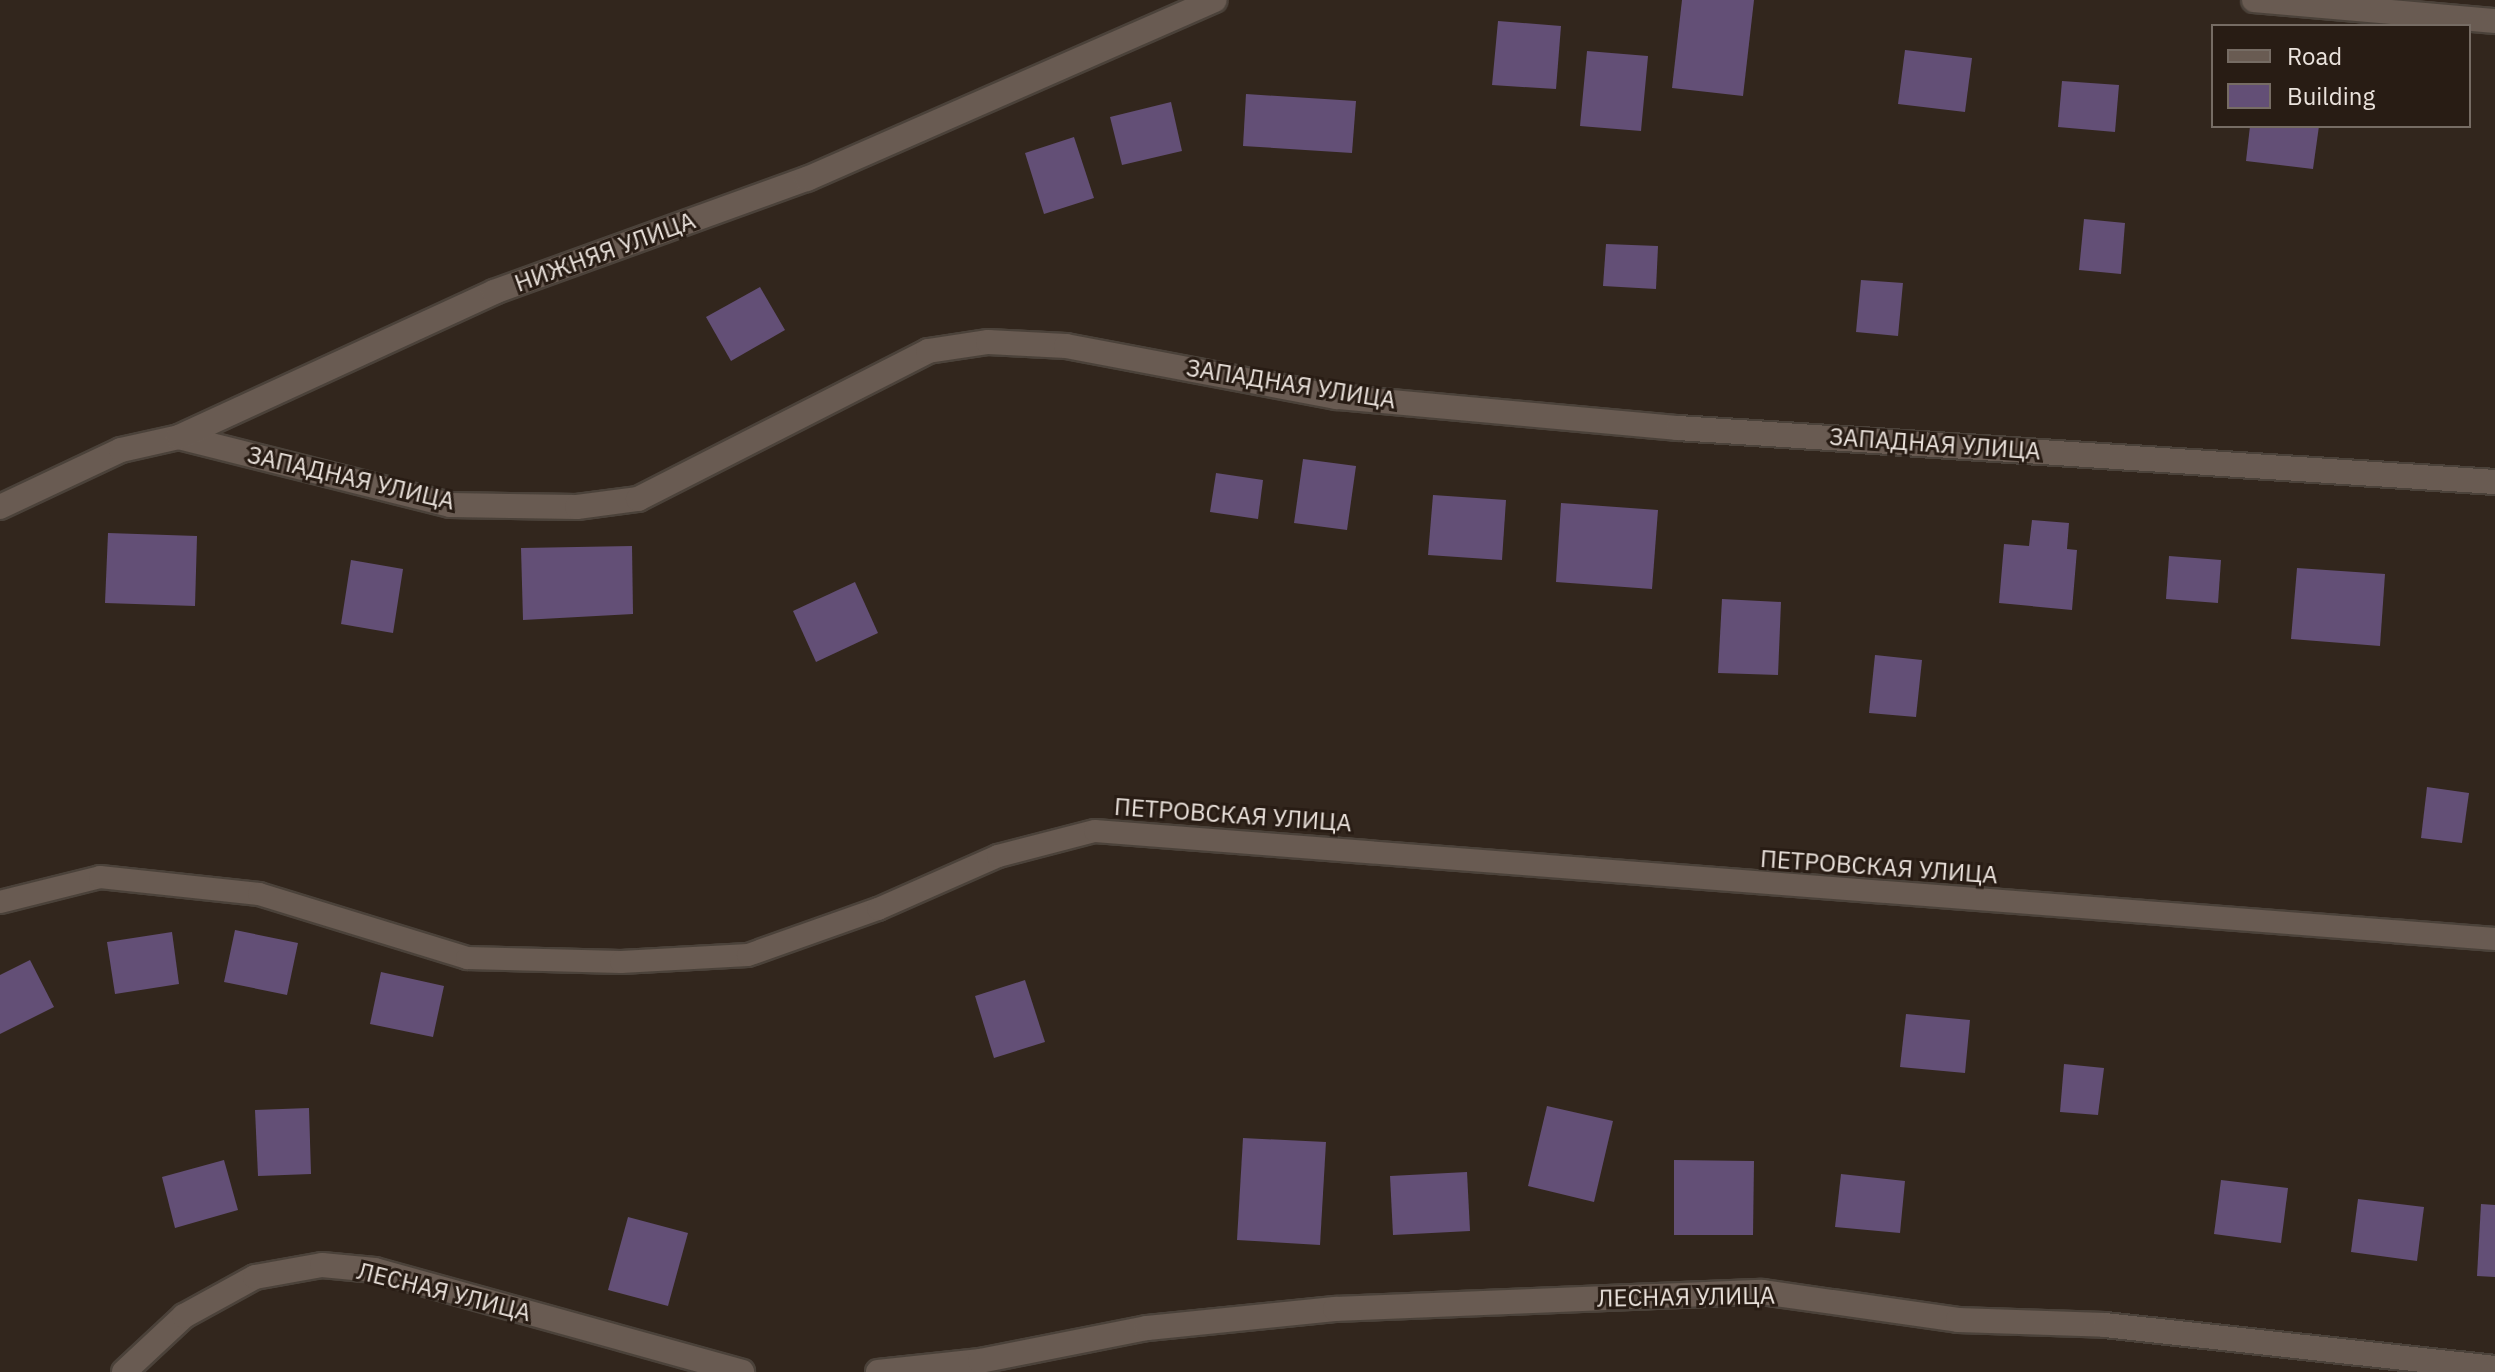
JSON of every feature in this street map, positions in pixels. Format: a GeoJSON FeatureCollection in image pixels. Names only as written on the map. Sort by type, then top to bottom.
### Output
{"type":"FeatureCollection","features":[{"type":"Feature","properties":{"kind":"street","name":"НИЖНЯЯ УЛИЦА"},"geometry":{"type":"LineString","coordinates":[[0,507],[121,450],[179,437],[494,292],[807,179],[1214,0]]}},
{"type":"Feature","properties":{"kind":"street"},"geometry":{"type":"LineString","coordinates":[[2254,0],[2495,21]]}},
{"type":"Feature","properties":{"kind":"street","name":"ЗАПАДНАЯ УЛИЦА"},"geometry":{"type":"LineString","coordinates":[[179,437],[450,505],[577,507],[638,499],[928,351],[988,342],[1066,346],[1337,397],[1662,427],[2495,482]]}},
{"type":"Feature","properties":{"kind":"street","name":"ЛЕСНАЯ УЛИЦА"},"geometry":{"type":"LineString","coordinates":[[124,1372],[184,1316],[255,1277],[322,1265],[375,1270],[742,1372]]}},
{"type":"Feature","properties":{"kind":"street","name":"ЛЕСНАЯ УЛИЦА"},"geometry":{"type":"LineString","coordinates":[[878,1372],[980,1361],[1147,1328],[1335,1309],[1762,1292],[1958,1320],[2105,1325],[2495,1368]]}},
{"type":"Feature","properties":{"kind":"lane","name":"ПЕТРОВСКАЯ УЛИЦА"},"geometry":{"type":"LineString","coordinates":[[0,902],[100,877],[259,894],[467,958],[621,962],[748,955],[878,909],[998,856],[1095,831],[2495,939]]}},
{"type":"Feature","properties":{"kind":"building"},"geometry":{"type":"Polygon","coordinates":[[[1682,0],[1754,0],[1743,96],[1672,88],[1682,0]]]}},
{"type":"Feature","properties":{"kind":"building"},"geometry":{"type":"Polygon","coordinates":[[[1498,21],[1561,26],[1556,89],[1492,85],[1498,21]]]}},
{"type":"Feature","properties":{"kind":"building"},"geometry":{"type":"Polygon","coordinates":[[[1905,50],[1972,58],[1965,112],[1898,104],[1905,50]]]}},
{"type":"Feature","properties":{"kind":"building"},"geometry":{"type":"Polygon","coordinates":[[[1587,51],[1648,56],[1641,131],[1580,126],[1587,51]]]}},
{"type":"Feature","properties":{"kind":"building"},"geometry":{"type":"Polygon","coordinates":[[[2062,81],[2119,85],[2115,132],[2058,127],[2062,81]]]}},
{"type":"Feature","properties":{"kind":"building"},"geometry":{"type":"Polygon","coordinates":[[[1246,94],[1356,101],[1352,153],[1243,146],[1246,94]]]}},
{"type":"Feature","properties":{"kind":"building"},"geometry":{"type":"Polygon","coordinates":[[[1171,102],[1182,151],[1122,165],[1110,117],[1171,102]]]}},
{"type":"Feature","properties":{"kind":"building"},"geometry":{"type":"Polygon","coordinates":[[[2250,128],[2319,128],[2313,169],[2246,161],[2250,128]]]}},
{"type":"Feature","properties":{"kind":"building"},"geometry":{"type":"Polygon","coordinates":[[[1074,137],[1094,198],[1044,214],[1025,153],[1074,137]]]}},
{"type":"Feature","properties":{"kind":"building"},"geometry":{"type":"Polygon","coordinates":[[[2084,219],[2125,223],[2121,274],[2079,270],[2084,219]]]}},
{"type":"Feature","properties":{"kind":"building"},"geometry":{"type":"Polygon","coordinates":[[[1606,244],[1658,246],[1656,289],[1603,286],[1606,244]]]}},
{"type":"Feature","properties":{"kind":"building"},"geometry":{"type":"Polygon","coordinates":[[[1861,280],[1903,283],[1898,336],[1856,332],[1861,280]]]}},
{"type":"Feature","properties":{"kind":"building"},"geometry":{"type":"Polygon","coordinates":[[[760,287],[785,330],[731,361],[706,317],[760,287]]]}},
{"type":"Feature","properties":{"kind":"building"},"geometry":{"type":"Polygon","coordinates":[[[1303,459],[1356,466],[1347,530],[1294,523],[1303,459]]]}},
{"type":"Feature","properties":{"kind":"building"},"geometry":{"type":"Polygon","coordinates":[[[1216,473],[1263,480],[1258,519],[1210,512],[1216,473]]]}},
{"type":"Feature","properties":{"kind":"building"},"geometry":{"type":"Polygon","coordinates":[[[1433,495],[1506,500],[1502,560],[1428,555],[1433,495]]]}},
{"type":"Feature","properties":{"kind":"building"},"geometry":{"type":"Polygon","coordinates":[[[1561,503],[1658,510],[1652,589],[1556,582],[1561,503]]]}},
{"type":"Feature","properties":{"kind":"building"},"geometry":{"type":"Polygon","coordinates":[[[2032,520],[2069,523],[2067,549],[2077,550],[2072,610],[1999,603],[2004,544],[2029,546],[2032,520]]]}},
{"type":"Feature","properties":{"kind":"building"},"geometry":{"type":"Polygon","coordinates":[[[108,533],[197,536],[195,606],[105,603],[108,533]]]}},
{"type":"Feature","properties":{"kind":"building"},"geometry":{"type":"Polygon","coordinates":[[[632,546],[633,614],[523,620],[521,548],[632,546]]]}},
{"type":"Feature","properties":{"kind":"building"},"geometry":{"type":"Polygon","coordinates":[[[2169,556],[2221,560],[2218,603],[2166,599],[2169,556]]]}},
{"type":"Feature","properties":{"kind":"building"},"geometry":{"type":"Polygon","coordinates":[[[351,560],[403,569],[393,633],[341,624],[351,560]]]}},
{"type":"Feature","properties":{"kind":"building"},"geometry":{"type":"Polygon","coordinates":[[[2297,568],[2385,574],[2380,646],[2291,639],[2297,568]]]}},
{"type":"Feature","properties":{"kind":"building"},"geometry":{"type":"Polygon","coordinates":[[[855,582],[878,633],[816,662],[793,611],[855,582]]]}},
{"type":"Feature","properties":{"kind":"building"},"geometry":{"type":"Polygon","coordinates":[[[1722,599],[1781,602],[1778,675],[1718,673],[1722,599]]]}},
{"type":"Feature","properties":{"kind":"building"},"geometry":{"type":"Polygon","coordinates":[[[1875,655],[1922,660],[1916,717],[1869,713],[1875,655]]]}},
{"type":"Feature","properties":{"kind":"building"},"geometry":{"type":"Polygon","coordinates":[[[2427,787],[2469,793],[2462,843],[2421,838],[2427,787]]]}},
{"type":"Feature","properties":{"kind":"building"},"geometry":{"type":"Polygon","coordinates":[[[235,930],[298,943],[287,995],[224,982],[235,930]]]}},
{"type":"Feature","properties":{"kind":"building"},"geometry":{"type":"Polygon","coordinates":[[[172,932],[179,984],[115,994],[107,942],[172,932]]]}},
{"type":"Feature","properties":{"kind":"building"},"geometry":{"type":"Polygon","coordinates":[[[30,960],[54,1007],[0,1034],[0,975],[30,960]]]}},
{"type":"Feature","properties":{"kind":"building"},"geometry":{"type":"Polygon","coordinates":[[[381,972],[444,986],[433,1037],[370,1024],[381,972]]]}},
{"type":"Feature","properties":{"kind":"building"},"geometry":{"type":"Polygon","coordinates":[[[1025,980],[1045,1042],[994,1058],[975,996],[1025,980]]]}},
{"type":"Feature","properties":{"kind":"building"},"geometry":{"type":"Polygon","coordinates":[[[1906,1014],[1970,1020],[1965,1073],[1900,1067],[1906,1014]]]}},
{"type":"Feature","properties":{"kind":"building"},"geometry":{"type":"Polygon","coordinates":[[[2064,1064],[2104,1068],[2098,1115],[2060,1112],[2064,1064]]]}},
{"type":"Feature","properties":{"kind":"building"},"geometry":{"type":"Polygon","coordinates":[[[1547,1106],[1613,1121],[1594,1202],[1528,1186],[1547,1106]]]}},
{"type":"Feature","properties":{"kind":"building"},"geometry":{"type":"Polygon","coordinates":[[[309,1108],[311,1174],[258,1176],[255,1110],[309,1108]]]}},
{"type":"Feature","properties":{"kind":"building"},"geometry":{"type":"Polygon","coordinates":[[[1243,1138],[1326,1142],[1320,1245],[1237,1240],[1243,1138]]]}},
{"type":"Feature","properties":{"kind":"building"},"geometry":{"type":"Polygon","coordinates":[[[224,1160],[238,1210],[175,1228],[162,1177],[224,1160]]]}},
{"type":"Feature","properties":{"kind":"building"},"geometry":{"type":"Polygon","coordinates":[[[1674,1160],[1754,1161],[1753,1235],[1674,1235],[1674,1160]]]}},
{"type":"Feature","properties":{"kind":"building"},"geometry":{"type":"Polygon","coordinates":[[[1467,1172],[1470,1231],[1393,1235],[1390,1176],[1467,1172]]]}},
{"type":"Feature","properties":{"kind":"building"},"geometry":{"type":"Polygon","coordinates":[[[1841,1174],[1905,1181],[1900,1233],[1835,1227],[1841,1174]]]}},
{"type":"Feature","properties":{"kind":"building"},"geometry":{"type":"Polygon","coordinates":[[[2221,1180],[2288,1188],[2281,1243],[2214,1234],[2221,1180]]]}},
{"type":"Feature","properties":{"kind":"building"},"geometry":{"type":"Polygon","coordinates":[[[2358,1199],[2424,1207],[2417,1261],[2351,1252],[2358,1199]]]}},
{"type":"Feature","properties":{"kind":"building"},"geometry":{"type":"Polygon","coordinates":[[[2481,1204],[2495,1205],[2495,1277],[2477,1276],[2481,1204]]]}},
{"type":"Feature","properties":{"kind":"building"},"geometry":{"type":"Polygon","coordinates":[[[628,1217],[688,1233],[668,1306],[608,1290],[628,1217]]]}}]}
